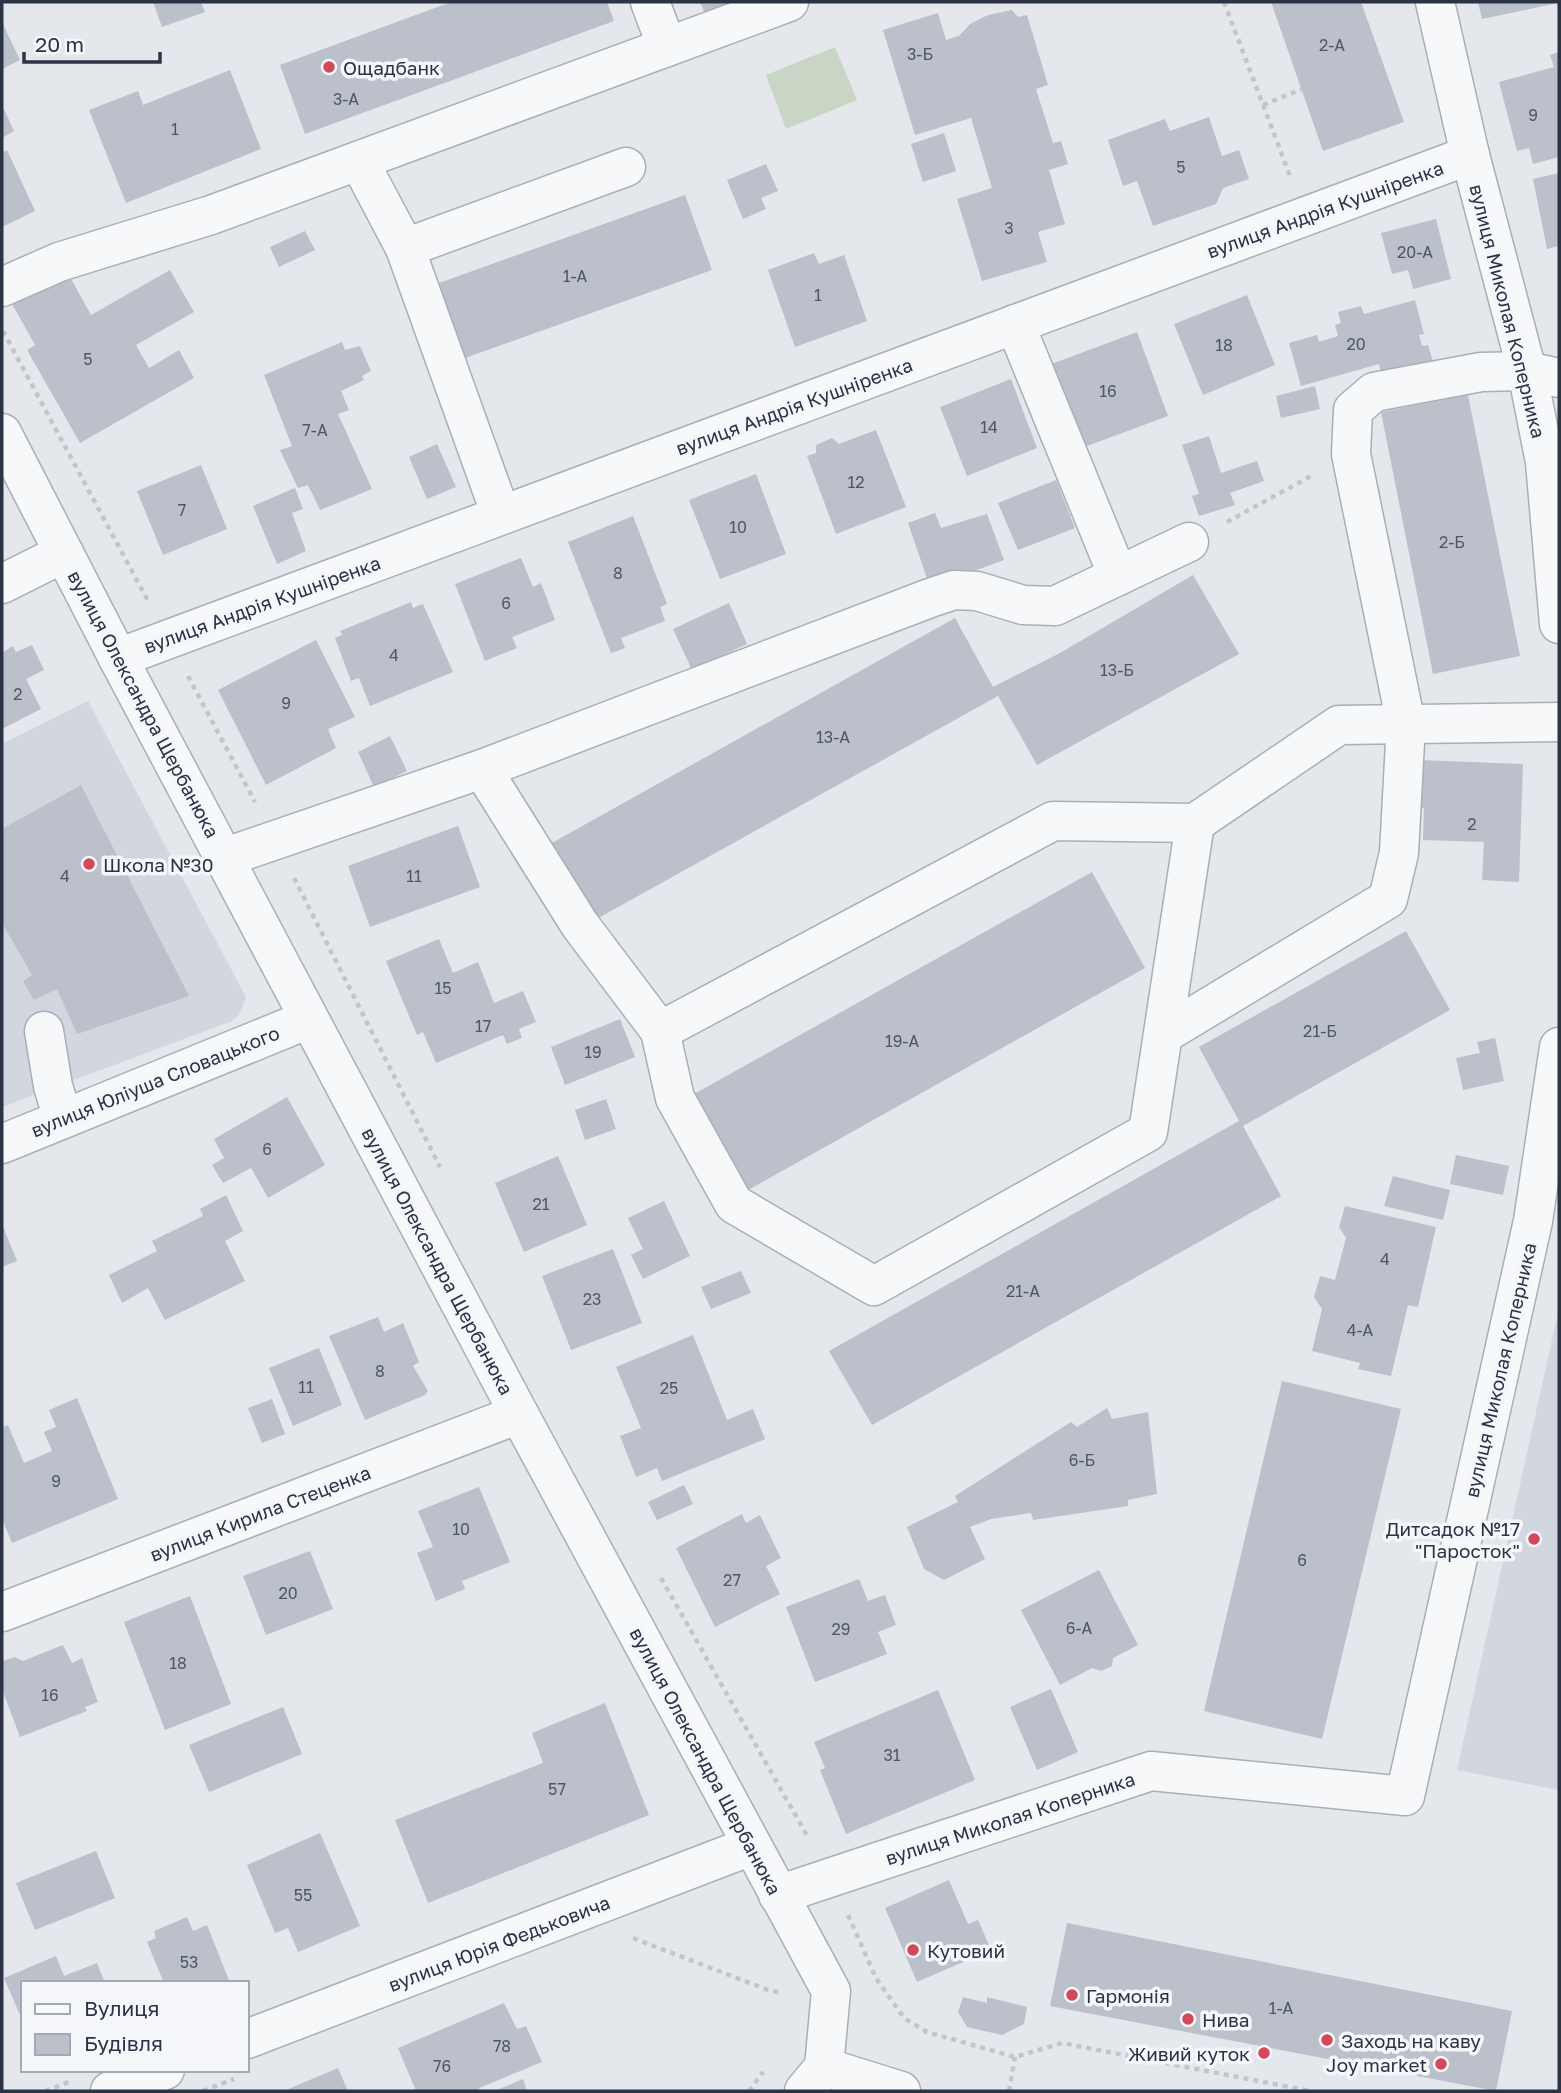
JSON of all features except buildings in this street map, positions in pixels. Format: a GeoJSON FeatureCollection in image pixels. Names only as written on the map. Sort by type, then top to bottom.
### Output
{"type":"FeatureCollection","features":[{"type":"Feature","properties":{"kind":"street"},"geometry":{"type":"LineString","coordinates":[[650,2],[667,47]]}},
{"type":"Feature","properties":{"kind":"street"},"geometry":{"type":"LineString","coordinates":[[2,287],[59,262],[211,215],[789,2]]}},
{"type":"Feature","properties":{"kind":"street","name":"вулиця Миколая Коперника"},"geometry":{"type":"LineString","coordinates":[[1434,2],[1470,155],[1543,375],[1545,462],[1559,624]]}},
{"type":"Feature","properties":{"kind":"street","name":"вулиця Андрія Кушніренка"},"geometry":{"type":"LineString","coordinates":[[118,658],[1470,155]]}},
{"type":"Feature","properties":{"kind":"street"},"geometry":{"type":"LineString","coordinates":[[359,161],[405,248],[501,515]]}},
{"type":"Feature","properties":{"kind":"street"},"geometry":{"type":"LineString","coordinates":[[405,248],[626,167]]}},
{"type":"Feature","properties":{"kind":"street"},"geometry":{"type":"LineString","coordinates":[[1015,324],[1118,576]]}},
{"type":"Feature","properties":{"kind":"street"},"geometry":{"type":"LineString","coordinates":[[1164,1034],[1388,899],[1399,853],[1406,723],[1351,454],[1353,410],[1362,399],[1374,392],[1481,372],[1543,375]]}},
{"type":"Feature","properties":{"kind":"street","name":"вулиця Олександра Щербанюка"},"geometry":{"type":"LineString","coordinates":[[2,433],[118,658],[226,857],[519,1414],[831,1991]]}},
{"type":"Feature","properties":{"kind":"street"},"geometry":{"type":"LineString","coordinates":[[226,857],[482,769],[954,590],[977,591],[1023,605],[1055,606],[1189,542]]}},
{"type":"Feature","properties":{"kind":"street"},"geometry":{"type":"LineString","coordinates":[[2,584],[64,553]]}},
{"type":"Feature","properties":{"kind":"street"},"geometry":{"type":"LineString","coordinates":[[660,1031],[1053,821],[1195,823],[1339,725],[1559,722]]}},
{"type":"Feature","properties":{"kind":"street"},"geometry":{"type":"LineString","coordinates":[[482,769],[580,925],[660,1031],[675,1098],[734,1204],[874,1286],[1148,1132],[1195,823]]}},
{"type":"Feature","properties":{"kind":"street","name":"вулиця Юліуша Словацького"},"geometry":{"type":"LineString","coordinates":[[2,1144],[309,1018]]}},
{"type":"Feature","properties":{"kind":"street"},"geometry":{"type":"LineString","coordinates":[[44,1031],[53,1086],[62,1119]]}},
{"type":"Feature","properties":{"kind":"street","name":"вулиця Миколая Коперника"},"geometry":{"type":"LineString","coordinates":[[778,1895],[1151,1771],[1405,1796],[1533,1221],[1559,1047]]}},
{"type":"Feature","properties":{"kind":"street","name":"вулиця Кирила Стеценка"},"geometry":{"type":"LineString","coordinates":[[2,1612],[519,1414]]}},
{"type":"Feature","properties":{"kind":"street","name":"вулиця Юрія Федьковича"},"geometry":{"type":"LineString","coordinates":[[248,2039],[751,1846]]}},
{"type":"Feature","properties":{"kind":"street"},"geometry":{"type":"LineString","coordinates":[[831,1991],[814,2079],[901,2091]]}},
{"type":"Feature","properties":{"kind":"street"},"geometry":{"type":"LineString","coordinates":[[110,2091],[160,2072]]}},
{"type":"Feature","properties":{"kind":"path"},"geometry":{"type":"LineString","coordinates":[[1224,2],[1306,216]]}},
{"type":"Feature","properties":{"kind":"path"},"geometry":{"type":"LineString","coordinates":[[1263,105],[1302,89]]}},
{"type":"Feature","properties":{"kind":"path"},"geometry":{"type":"LineString","coordinates":[[2,328],[275,840],[444,1174]]}},
{"type":"Feature","properties":{"kind":"path"},"geometry":{"type":"LineString","coordinates":[[1189,542],[1351,454]]}},
{"type":"Feature","properties":{"kind":"path"},"geometry":{"type":"LineString","coordinates":[[656,1571],[831,1877],[876,1978],[904,2018],[927,2032],[1015,2057],[1062,2043],[1310,2091]]}},
{"type":"Feature","properties":{"kind":"path"},"geometry":{"type":"LineString","coordinates":[[631,1937],[768,1990],[794,1995],[831,1991],[876,1978]]}},
{"type":"Feature","properties":{"kind":"path"},"geometry":{"type":"LineString","coordinates":[[1009,2091],[1015,2057]]}},
{"type":"Feature","properties":{"kind":"path"},"geometry":{"type":"LineString","coordinates":[[749,2091],[765,2070]]}},
{"type":"Feature","properties":{"kind":"shaded area","name":"Школа №30"},"geometry":{"type":"Polygon","coordinates":[[[88,701],[246,997],[239,1015],[232,1021],[2,1107],[2,744],[88,701]]]}},
{"type":"Feature","properties":{"kind":"shaded area","name":"Дитсадок №17 \"Паросток\""},"geometry":{"type":"Polygon","coordinates":[[[1559,1308],[1559,1790],[1457,1770],[1559,1308]]]}},
{"type":"Feature","properties":{"kind":"green space"},"geometry":{"type":"Polygon","coordinates":[[[835,47],[857,100],[786,129],[766,75],[835,47]]]}},
{"type":"Feature","properties":{"kind":"place","name":"Ощадбанк"},"geometry":{"type":"Point","coordinates":[329,67]}},
{"type":"Feature","properties":{"kind":"place","name":"Школа №30"},"geometry":{"type":"Point","coordinates":[89,864]}},
{"type":"Feature","properties":{"kind":"place","name":"Дитсадок №17 \"Паросток\""},"geometry":{"type":"Point","coordinates":[1534,1539]}},
{"type":"Feature","properties":{"kind":"place","name":"Кутовий"},"geometry":{"type":"Point","coordinates":[913,1950]}},
{"type":"Feature","properties":{"kind":"place","name":"Гармонія"},"geometry":{"type":"Point","coordinates":[1072,1995]}},
{"type":"Feature","properties":{"kind":"place","name":"Нива"},"geometry":{"type":"Point","coordinates":[1188,2019]}},
{"type":"Feature","properties":{"kind":"place","name":"Заходь на каву"},"geometry":{"type":"Point","coordinates":[1327,2040]}},
{"type":"Feature","properties":{"kind":"place","name":"Живий куток"},"geometry":{"type":"Point","coordinates":[1264,2053]}},
{"type":"Feature","properties":{"kind":"place","name":"Joy market"},"geometry":{"type":"Point","coordinates":[1441,2064]}}]}
